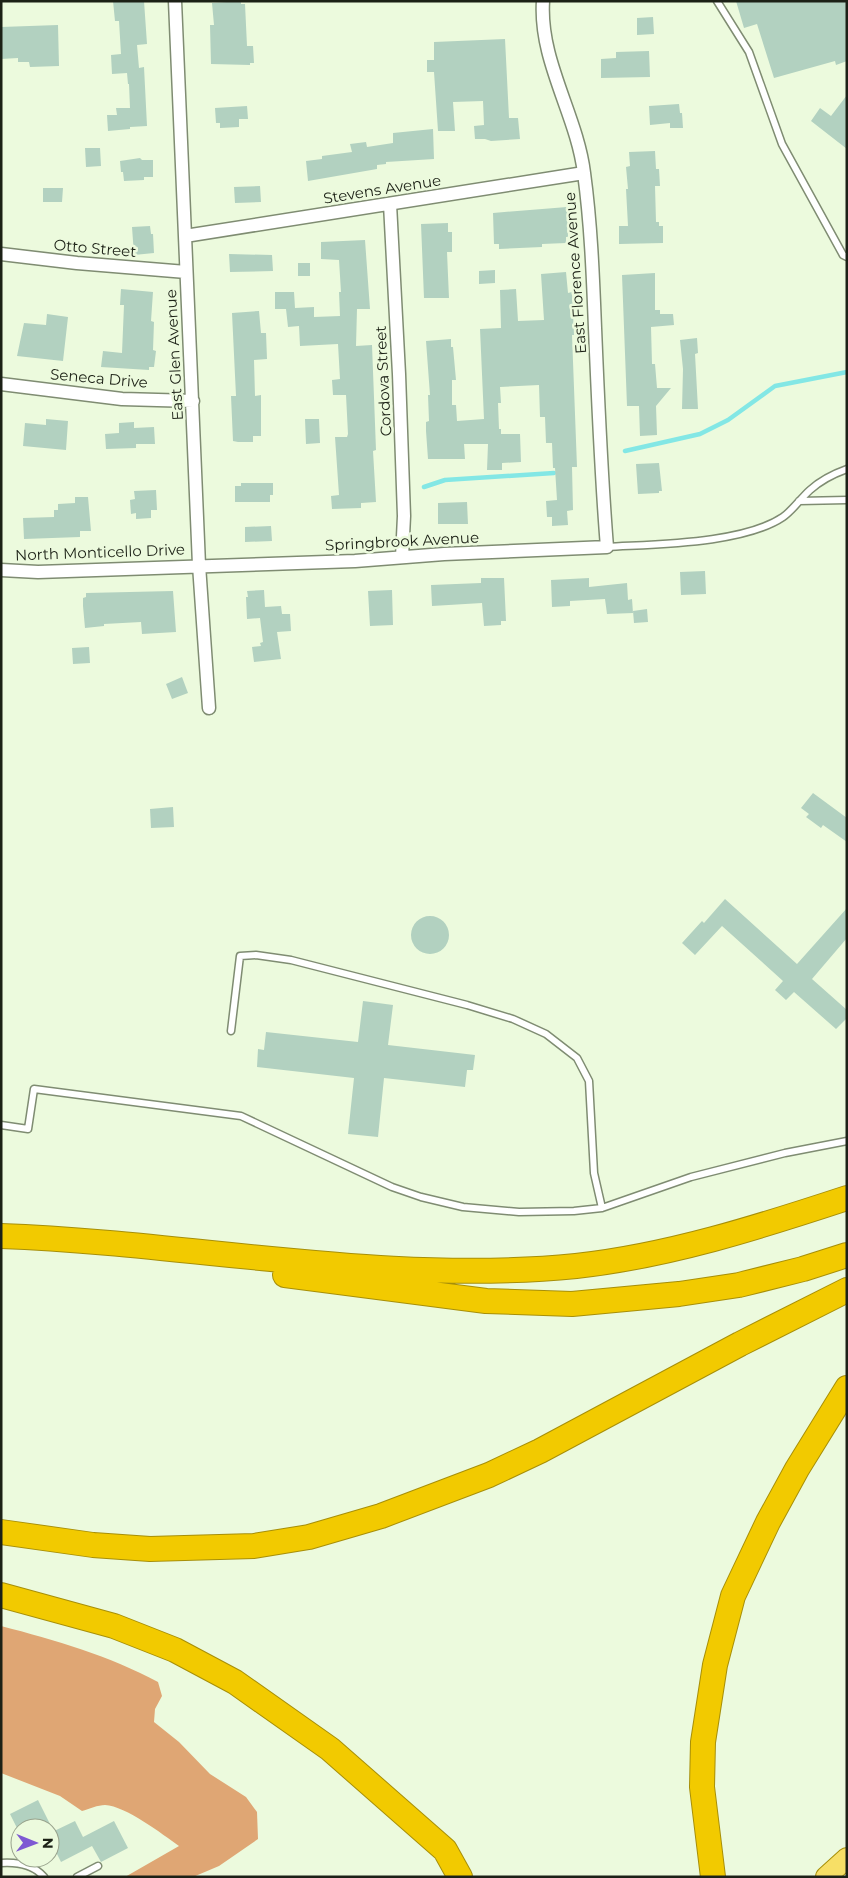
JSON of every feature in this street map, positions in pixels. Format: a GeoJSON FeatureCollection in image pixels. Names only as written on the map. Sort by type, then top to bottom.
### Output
{"type":"FeatureCollection","features":[{"type":"Feature","properties":{"kind":"highway"},"geometry":{"type":"LineString","coordinates":[[1,1236],[64,1238],[387,1269],[476,1271],[531,1269],[577,1266],[620,1260],[665,1250],[751,1228],[847,1198]]}},
{"type":"Feature","properties":{"kind":"highway"},"geometry":{"type":"LineString","coordinates":[[1,1248],[140,1258],[486,1301],[572,1304],[679,1294],[739,1285],[803,1269],[847,1255]]}},
{"type":"Feature","properties":{"kind":"highway"},"geometry":{"type":"LineString","coordinates":[[1,1532],[93,1545],[150,1549],[254,1546],[309,1537],[382,1516],[489,1475],[585,1429],[679,1377],[847,1290]]}},
{"type":"Feature","properties":{"kind":"highway"},"geometry":{"type":"LineString","coordinates":[[713,1877],[702,1786],[703,1742],[715,1665],[734,1596],[768,1522],[797,1469],[847,1388]]}},
{"type":"Feature","properties":{"kind":"highway"},"geometry":{"type":"LineString","coordinates":[[1,1595],[114,1626],[175,1650],[235,1682],[330,1749],[445,1850],[460,1877]]}},
{"type":"Feature","properties":{"kind":"main road"},"geometry":{"type":"LineString","coordinates":[[826,1877],[847,1858]]}},
{"type":"Feature","properties":{"kind":"street","name":"East Glen Avenue"},"geometry":{"type":"LineString","coordinates":[[175,1],[199,566],[209,708]]}},
{"type":"Feature","properties":{"kind":"street","name":"East Florence Avenue"},"geometry":{"type":"LineString","coordinates":[[543,1],[546,40],[558,85],[580,148],[584,173],[592,269],[606,547]]}},
{"type":"Feature","properties":{"kind":"street","name":"Stevens Avenue"},"geometry":{"type":"LineString","coordinates":[[185,236],[584,173]]}},
{"type":"Feature","properties":{"kind":"street","name":"Cordova Street"},"geometry":{"type":"LineString","coordinates":[[390,204],[404,497],[402,557]]}},
{"type":"Feature","properties":{"kind":"street","name":"Otto Street"},"geometry":{"type":"LineString","coordinates":[[1,254],[77,263],[186,272]]}},
{"type":"Feature","properties":{"kind":"street","name":"Seneca Drive"},"geometry":{"type":"LineString","coordinates":[[1,384],[122,399],[193,401]]}},
{"type":"Feature","properties":{"kind":"street","name":"Springbrook Avenue"},"geometry":{"type":"LineString","coordinates":[[199,566],[355,561],[444,554],[606,547]]}},
{"type":"Feature","properties":{"kind":"street","name":"North Monticello Drive"},"geometry":{"type":"LineString","coordinates":[[1,570],[38,572],[199,566]]}},
{"type":"Feature","properties":{"kind":"lane"},"geometry":{"type":"LineString","coordinates":[[717,1],[749,52],[782,144],[843,255],[847,257]]}},
{"type":"Feature","properties":{"kind":"lane"},"geometry":{"type":"LineString","coordinates":[[606,547],[670,544],[735,535],[758,528],[783,516],[812,489],[830,476],[847,469]]}},
{"type":"Feature","properties":{"kind":"lane"},"geometry":{"type":"LineString","coordinates":[[799,501],[847,500]]}},
{"type":"Feature","properties":{"kind":"lane"},"geometry":{"type":"LineString","coordinates":[[231,1031],[240,956],[256,955],[291,960],[467,1005],[513,1019],[546,1034],[577,1058],[589,1081],[594,1173],[602,1208]]}},
{"type":"Feature","properties":{"kind":"lane"},"geometry":{"type":"LineString","coordinates":[[1,1125],[28,1130],[34,1089],[241,1116],[392,1186],[421,1197],[462,1207],[519,1212],[602,1208],[691,1178],[785,1153],[847,1141]]}},
{"type":"Feature","properties":{"kind":"lane"},"geometry":{"type":"LineString","coordinates":[[1,1863],[20,1862],[38,1870],[44,1877]]}},
{"type":"Feature","properties":{"kind":"lane"},"geometry":{"type":"LineString","coordinates":[[77,1877],[98,1866]]}},
{"type":"Feature","properties":{"kind":"shaded area"},"geometry":{"type":"Polygon","coordinates":[[[1,1626],[82,1650],[121,1664],[158,1682],[162,1696],[155,1709],[154,1722],[179,1742],[210,1774],[246,1797],[257,1812],[258,1839],[219,1866],[193,1877],[125,1877],[179,1846],[144,1821],[123,1810],[105,1805],[82,1811],[60,1796],[1,1773],[1,1626]]]}},
{"type":"Feature","properties":{"kind":"building"},"geometry":{"type":"Polygon","coordinates":[[[113,1],[144,1],[147,44],[137,45],[139,68],[144,67],[147,126],[108,131],[107,115],[117,115],[116,108],[130,108],[127,73],[112,74],[111,55],[121,54],[119,21],[115,21],[113,1]]]}},
{"type":"Feature","properties":{"kind":"building"},"geometry":{"type":"Polygon","coordinates":[[[241,1],[241,4],[245,4],[247,46],[253,46],[254,63],[250,63],[250,65],[211,64],[210,25],[214,25],[212,3],[241,1]]]}},
{"type":"Feature","properties":{"kind":"building"},"geometry":{"type":"Polygon","coordinates":[[[736,1],[847,1],[847,61],[836,65],[835,61],[774,78],[757,24],[744,28],[736,1]]]}},
{"type":"Feature","properties":{"kind":"building"},"geometry":{"type":"Polygon","coordinates":[[[653,17],[654,34],[637,35],[637,18],[653,17]]]}},
{"type":"Feature","properties":{"kind":"building"},"geometry":{"type":"Polygon","coordinates":[[[58,25],[59,66],[30,67],[29,62],[18,62],[18,58],[1,59],[1,27],[58,25]]]}},
{"type":"Feature","properties":{"kind":"building"},"geometry":{"type":"Polygon","coordinates":[[[505,39],[509,118],[518,118],[520,139],[491,141],[475,139],[474,126],[484,125],[483,101],[453,102],[455,131],[438,131],[434,72],[427,72],[427,60],[434,60],[434,42],[505,39]]]}},
{"type":"Feature","properties":{"kind":"building"},"geometry":{"type":"Polygon","coordinates":[[[649,51],[650,77],[601,78],[601,59],[616,58],[616,52],[649,51]]]}},
{"type":"Feature","properties":{"kind":"building"},"geometry":{"type":"Polygon","coordinates":[[[847,95],[847,149],[811,121],[820,108],[831,116],[847,95]]]}},
{"type":"Feature","properties":{"kind":"building"},"geometry":{"type":"Polygon","coordinates":[[[679,104],[683,128],[670,128],[670,123],[650,125],[649,106],[679,104]]]}},
{"type":"Feature","properties":{"kind":"building"},"geometry":{"type":"Polygon","coordinates":[[[247,106],[248,119],[239,119],[239,127],[220,128],[220,123],[216,123],[215,108],[247,106]]]}},
{"type":"Feature","properties":{"kind":"building"},"geometry":{"type":"Polygon","coordinates":[[[433,129],[434,159],[386,162],[386,164],[377,165],[377,169],[308,181],[306,161],[322,159],[322,156],[352,152],[350,144],[366,142],[367,147],[393,143],[393,133],[433,129]]]}},
{"type":"Feature","properties":{"kind":"building"},"geometry":{"type":"Polygon","coordinates":[[[85,148],[100,148],[101,166],[86,167],[85,148]]]}},
{"type":"Feature","properties":{"kind":"building"},"geometry":{"type":"Polygon","coordinates":[[[655,151],[656,169],[659,169],[660,186],[655,186],[656,222],[659,222],[659,226],[663,226],[663,243],[619,244],[619,226],[628,226],[626,167],[630,166],[629,152],[655,151]]]}},
{"type":"Feature","properties":{"kind":"building"},"geometry":{"type":"Polygon","coordinates":[[[140,158],[142,160],[153,160],[153,177],[144,177],[144,180],[124,181],[120,161],[140,158]]]}},
{"type":"Feature","properties":{"kind":"building"},"geometry":{"type":"Polygon","coordinates":[[[260,186],[261,202],[235,203],[234,187],[260,186]]]}},
{"type":"Feature","properties":{"kind":"building"},"geometry":{"type":"Polygon","coordinates":[[[43,188],[63,188],[62,202],[43,202],[43,188]]]}},
{"type":"Feature","properties":{"kind":"building"},"geometry":{"type":"Polygon","coordinates":[[[567,207],[568,237],[566,237],[566,243],[542,244],[542,247],[499,249],[499,244],[494,244],[493,213],[567,207]]]}},
{"type":"Feature","properties":{"kind":"building"},"geometry":{"type":"Polygon","coordinates":[[[448,223],[448,232],[452,232],[452,252],[447,252],[449,298],[424,298],[421,224],[448,223]]]}},
{"type":"Feature","properties":{"kind":"building"},"geometry":{"type":"Polygon","coordinates":[[[150,226],[151,234],[153,234],[154,253],[134,255],[132,227],[150,226]]]}},
{"type":"Feature","properties":{"kind":"building"},"geometry":{"type":"Polygon","coordinates":[[[365,240],[370,309],[357,309],[356,346],[372,345],[376,450],[373,451],[376,502],[361,503],[361,508],[332,509],[331,496],[339,495],[335,437],[347,437],[348,434],[346,395],[333,395],[332,380],[340,379],[338,344],[300,346],[299,326],[288,327],[286,309],[275,309],[275,292],[294,292],[295,308],[314,307],[314,317],[340,316],[339,260],[321,259],[321,242],[365,240]]]}},
{"type":"Feature","properties":{"kind":"building"},"geometry":{"type":"Polygon","coordinates":[[[229,254],[272,255],[273,271],[230,272],[229,254]]]}},
{"type":"Feature","properties":{"kind":"building"},"geometry":{"type":"Polygon","coordinates":[[[298,263],[310,263],[310,276],[298,276],[298,263]]]}},
{"type":"Feature","properties":{"kind":"building"},"geometry":{"type":"Polygon","coordinates":[[[495,270],[495,283],[479,284],[479,271],[495,270]]]}},
{"type":"Feature","properties":{"kind":"building"},"geometry":{"type":"Polygon","coordinates":[[[566,272],[568,293],[572,292],[577,467],[572,467],[573,510],[567,511],[568,525],[552,526],[552,517],[547,517],[546,501],[557,500],[555,468],[553,468],[552,443],[546,443],[545,417],[540,417],[539,385],[500,387],[501,403],[498,403],[499,429],[501,429],[501,434],[520,434],[521,462],[502,463],[502,470],[487,470],[488,444],[464,444],[465,459],[428,459],[426,422],[429,421],[428,395],[430,395],[426,341],[451,339],[456,380],[452,380],[452,405],[456,405],[457,421],[484,419],[480,329],[501,328],[500,290],[516,289],[518,321],[544,320],[541,274],[566,272]]]}},
{"type":"Feature","properties":{"kind":"building"},"geometry":{"type":"Polygon","coordinates":[[[655,273],[655,310],[660,310],[660,314],[673,314],[674,325],[651,327],[652,364],[655,364],[657,388],[671,388],[656,406],[657,435],[640,436],[639,406],[627,406],[622,275],[655,273]]]}},
{"type":"Feature","properties":{"kind":"building"},"geometry":{"type":"Polygon","coordinates":[[[121,289],[153,292],[151,321],[154,322],[153,350],[156,351],[154,367],[149,367],[149,370],[101,367],[103,351],[122,353],[124,305],[120,305],[121,289]]]}},
{"type":"Feature","properties":{"kind":"building"},"geometry":{"type":"Polygon","coordinates":[[[259,311],[261,333],[266,333],[267,359],[254,360],[255,396],[261,395],[261,436],[253,436],[253,442],[238,442],[233,441],[231,396],[236,396],[232,313],[259,311]]]}},
{"type":"Feature","properties":{"kind":"building"},"geometry":{"type":"Polygon","coordinates":[[[47,314],[68,317],[63,361],[17,356],[24,323],[46,325],[47,314]]]}},
{"type":"Feature","properties":{"kind":"building"},"geometry":{"type":"Polygon","coordinates":[[[697,338],[698,353],[695,354],[698,409],[682,409],[683,369],[680,340],[697,338]]]}},
{"type":"Feature","properties":{"kind":"building"},"geometry":{"type":"Polygon","coordinates":[[[46,419],[68,421],[66,450],[23,446],[25,423],[46,425],[46,419]]]}},
{"type":"Feature","properties":{"kind":"building"},"geometry":{"type":"Polygon","coordinates":[[[305,419],[319,419],[320,443],[306,444],[305,419]]]}},
{"type":"Feature","properties":{"kind":"building"},"geometry":{"type":"Polygon","coordinates":[[[134,422],[134,428],[154,427],[155,444],[136,444],[136,448],[106,449],[105,434],[119,433],[119,423],[134,422]]]}},
{"type":"Feature","properties":{"kind":"building"},"geometry":{"type":"Polygon","coordinates":[[[659,463],[662,491],[659,491],[659,493],[638,494],[636,464],[659,463]]]}},
{"type":"Feature","properties":{"kind":"building"},"geometry":{"type":"Polygon","coordinates":[[[241,483],[273,483],[273,495],[270,495],[270,502],[235,502],[235,486],[241,486],[241,483]]]}},
{"type":"Feature","properties":{"kind":"building"},"geometry":{"type":"Polygon","coordinates":[[[156,490],[157,510],[151,510],[151,518],[136,519],[136,513],[131,514],[130,500],[135,499],[134,491],[156,490]]]}},
{"type":"Feature","properties":{"kind":"building"},"geometry":{"type":"Polygon","coordinates":[[[75,497],[88,497],[91,531],[80,531],[80,537],[24,539],[23,518],[54,517],[54,510],[58,510],[58,504],[75,503],[75,497]]]}},
{"type":"Feature","properties":{"kind":"building"},"geometry":{"type":"Polygon","coordinates":[[[467,502],[468,524],[438,524],[438,503],[467,502]]]}},
{"type":"Feature","properties":{"kind":"building"},"geometry":{"type":"Polygon","coordinates":[[[271,526],[272,541],[245,542],[245,527],[271,526]]]}},
{"type":"Feature","properties":{"kind":"building"},"geometry":{"type":"Polygon","coordinates":[[[705,571],[706,594],[681,595],[680,572],[705,571]]]}},
{"type":"Feature","properties":{"kind":"building"},"geometry":{"type":"Polygon","coordinates":[[[481,578],[504,578],[506,621],[501,621],[501,625],[484,626],[482,603],[432,606],[431,585],[481,583],[481,578]]]}},
{"type":"Feature","properties":{"kind":"building"},"geometry":{"type":"Polygon","coordinates":[[[589,578],[589,587],[627,583],[628,600],[632,599],[633,613],[607,614],[605,599],[570,601],[570,606],[552,607],[551,580],[589,578]]]}},
{"type":"Feature","properties":{"kind":"building"},"geometry":{"type":"Polygon","coordinates":[[[264,590],[265,607],[281,606],[282,614],[290,614],[291,631],[277,632],[281,659],[254,662],[252,647],[261,646],[260,643],[263,642],[260,618],[247,619],[246,597],[248,597],[247,591],[264,590]]]}},
{"type":"Feature","properties":{"kind":"building"},"geometry":{"type":"Polygon","coordinates":[[[392,590],[393,625],[370,626],[368,591],[392,590]]]}},
{"type":"Feature","properties":{"kind":"building"},"geometry":{"type":"Polygon","coordinates":[[[173,591],[176,632],[142,634],[141,622],[104,624],[104,626],[85,628],[83,598],[86,597],[86,593],[173,591]]]}},
{"type":"Feature","properties":{"kind":"building"},"geometry":{"type":"Polygon","coordinates":[[[647,609],[648,622],[634,623],[633,611],[647,609]]]}},
{"type":"Feature","properties":{"kind":"building"},"geometry":{"type":"Polygon","coordinates":[[[89,647],[90,663],[73,664],[72,648],[89,647]]]}},
{"type":"Feature","properties":{"kind":"building"},"geometry":{"type":"Polygon","coordinates":[[[182,677],[188,693],[172,699],[166,684],[182,677]]]}},
{"type":"Feature","properties":{"kind":"building"},"geometry":{"type":"Polygon","coordinates":[[[813,793],[847,818],[847,842],[823,825],[821,828],[806,817],[809,814],[801,808],[813,793]]]}},
{"type":"Feature","properties":{"kind":"building"},"geometry":{"type":"Polygon","coordinates":[[[173,807],[174,827],[151,828],[150,809],[173,807]]]}},
{"type":"Feature","properties":{"kind":"building"},"geometry":{"type":"Polygon","coordinates":[[[725,899],[797,964],[847,908],[847,938],[812,979],[847,1010],[847,1018],[836,1029],[794,992],[786,1000],[775,990],[783,981],[722,926],[695,955],[682,943],[702,921],[704,923],[725,899]]]}},
{"type":"Feature","properties":{"kind":"building"},"geometry":{"type":"Polygon","coordinates":[[[430,916],[437,917],[443,922],[448,928],[448,942],[443,948],[437,953],[430,954],[423,953],[417,948],[412,942],[411,935],[412,928],[417,922],[423,917],[430,916]]]}},
{"type":"Feature","properties":{"kind":"building"},"geometry":{"type":"Polygon","coordinates":[[[363,1001],[393,1005],[388,1045],[475,1055],[473,1070],[467,1070],[465,1087],[384,1078],[378,1137],[348,1134],[354,1078],[257,1067],[258,1049],[264,1050],[266,1032],[358,1042],[363,1001]]]}},
{"type":"Feature","properties":{"kind":"building"},"geometry":{"type":"Polygon","coordinates":[[[38,1800],[47,1818],[12,1818],[10,1814],[38,1800]]]}},
{"type":"Feature","properties":{"kind":"building"},"geometry":{"type":"Polygon","coordinates":[[[75,1821],[83,1837],[114,1821],[128,1848],[101,1862],[92,1846],[61,1862],[60,1828],[75,1821]]]}},
{"type":"Feature","properties":{"kind":"waterway"},"geometry":{"type":"LineString","coordinates":[[625,451],[700,434],[728,420],[775,386],[847,372]]}},
{"type":"Feature","properties":{"kind":"waterway"},"geometry":{"type":"LineString","coordinates":[[424,487],[445,480],[554,473]]}}]}
